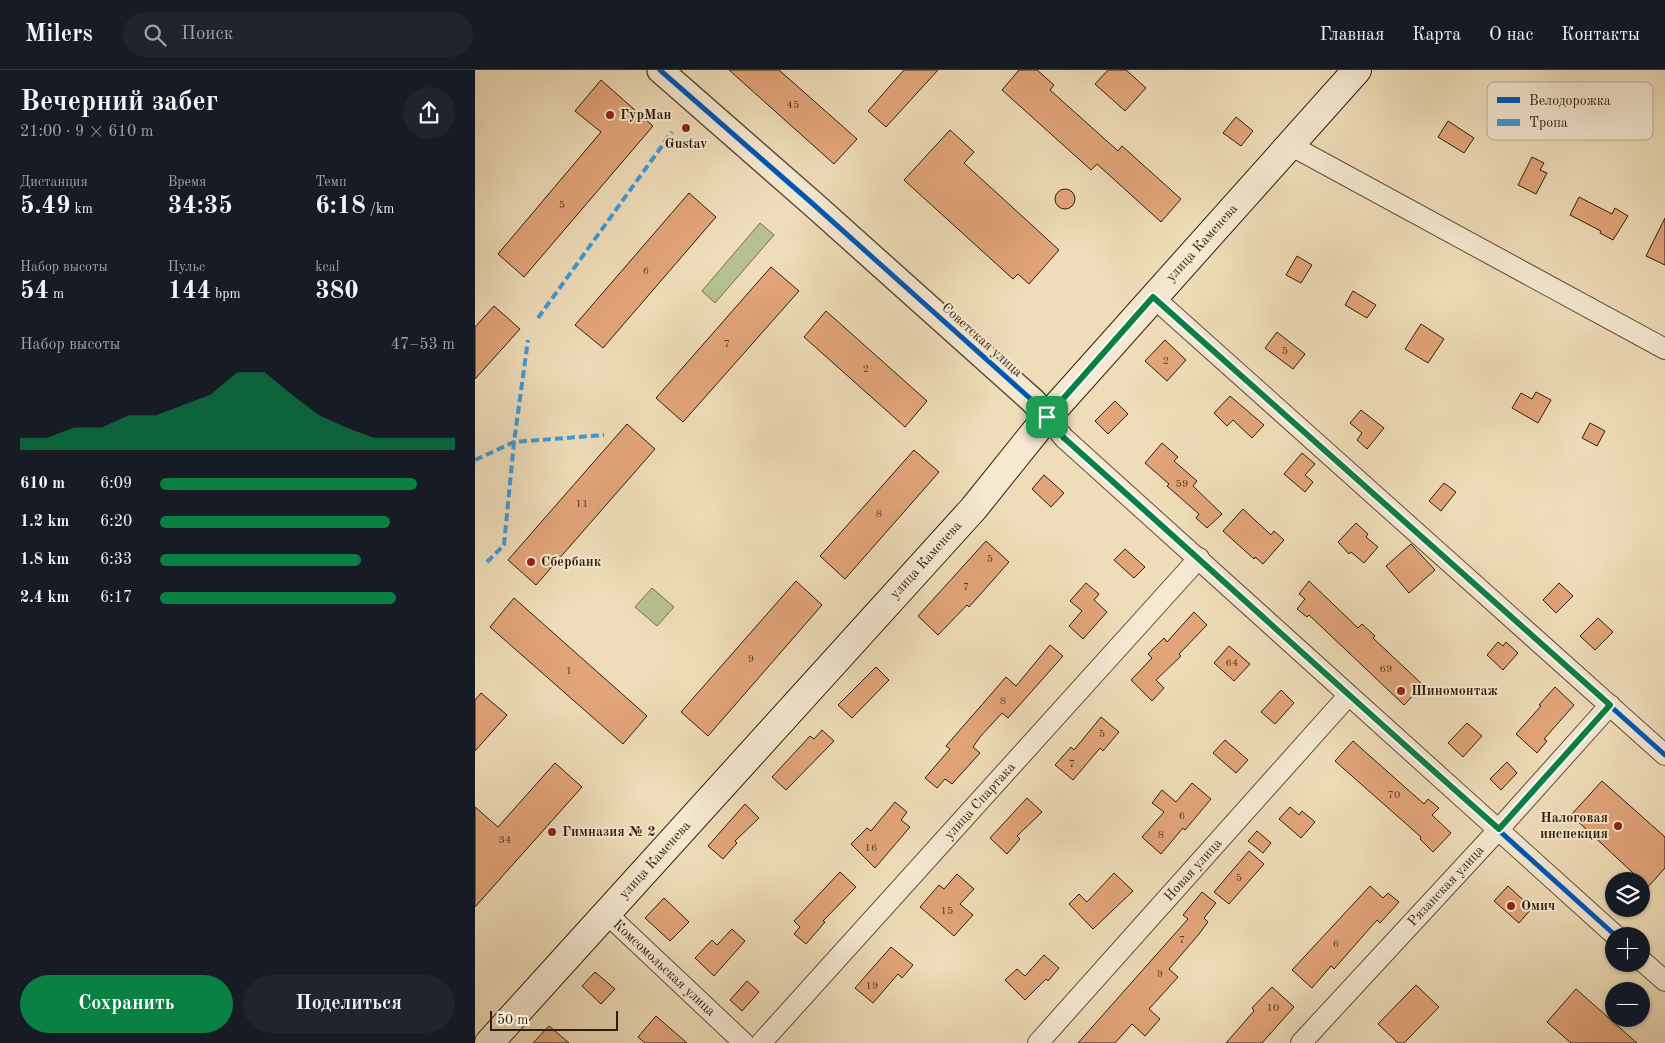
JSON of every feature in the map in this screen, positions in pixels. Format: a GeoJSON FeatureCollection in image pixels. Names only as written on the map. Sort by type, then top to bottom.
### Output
{"type":"FeatureCollection","features":[{"type":"Feature","properties":{"kind":"main road","name":"улица Каменева"},"geometry":{"type":"LineString","coordinates":[[489,1043],[973,508],[1047,417],[1357,70]]}},
{"type":"Feature","properties":{"kind":"street","name":"Советская улица"},"geometry":{"type":"LineString","coordinates":[[660,70],[1033,401],[1064,438],[1606,927]]}},
{"type":"Feature","properties":{"kind":"street"},"geometry":{"type":"LineString","coordinates":[[1290,145],[1665,350]]}},
{"type":"Feature","properties":{"kind":"street"},"geometry":{"type":"LineString","coordinates":[[1153,297],[1665,755]]}},
{"type":"Feature","properties":{"kind":"street","name":"улица Спартака"},"geometry":{"type":"LineString","coordinates":[[761,1043],[1199,558]]}},
{"type":"Feature","properties":{"kind":"street","name":"Новая улица"},"geometry":{"type":"LineString","coordinates":[[1038,1043],[1348,696]]}},
{"type":"Feature","properties":{"kind":"street","name":"Рязанская улица"},"geometry":{"type":"LineString","coordinates":[[1301,1043],[1499,829],[1610,705]]}},
{"type":"Feature","properties":{"kind":"street","name":"Комсомольская улица"},"geometry":{"type":"LineString","coordinates":[[607,913],[744,1043]]}},
{"type":"Feature","properties":{"kind":"street"},"geometry":{"type":"LineString","coordinates":[[1650,968],[1665,982]]}},
{"type":"Feature","properties":{"kind":"green space"},"geometry":{"type":"Polygon","coordinates":[[[760,223],[774,235],[715,303],[702,291],[760,223]]]}},
{"type":"Feature","properties":{"kind":"green space"},"geometry":{"type":"Polygon","coordinates":[[[652,588],[674,607],[657,626],[635,607],[652,588]]]}},
{"type":"Feature","properties":{"kind":"building"},"geometry":{"type":"Polygon","coordinates":[[[729,70],[779,70],[857,139],[834,164],[729,70]]]}},
{"type":"Feature","properties":{"kind":"building"},"geometry":{"type":"Polygon","coordinates":[[[904,70],[938,70],[886,127],[868,111],[904,70]]]}},
{"type":"Feature","properties":{"kind":"building"},"geometry":{"type":"Polygon","coordinates":[[[1019,70],[1037,70],[1054,85],[1050,90],[1118,151],[1122,146],[1181,199],[1161,222],[1097,164],[1091,170],[1002,90],[1019,70]]]}},
{"type":"Feature","properties":{"kind":"building"},"geometry":{"type":"Polygon","coordinates":[[[1108,70],[1126,70],[1146,88],[1125,111],[1095,84],[1108,70]]]}},
{"type":"Feature","properties":{"kind":"building"},"geometry":{"type":"Polygon","coordinates":[[[601,80],[653,126],[524,277],[498,254],[601,132],[575,111],[601,80]]]}},
{"type":"Feature","properties":{"kind":"building"},"geometry":{"type":"Polygon","coordinates":[[[1236,117],[1253,131],[1241,146],[1223,133],[1236,117]]]}},
{"type":"Feature","properties":{"kind":"building"},"geometry":{"type":"Polygon","coordinates":[[[1448,121],[1474,138],[1464,153],[1438,137],[1448,121]]]}},
{"type":"Feature","properties":{"kind":"building"},"geometry":{"type":"Polygon","coordinates":[[[950,130],[974,152],[964,163],[1059,250],[1029,284],[1018,274],[1013,279],[904,180],[950,130]]]}},
{"type":"Feature","properties":{"kind":"building"},"geometry":{"type":"Polygon","coordinates":[[[1532,157],[1544,163],[1540,170],[1547,173],[1536,194],[1518,185],[1532,157]]]}},
{"type":"Feature","properties":{"kind":"building"},"geometry":{"type":"Polygon","coordinates":[[[1065,189],[1072,192],[1075,199],[1072,206],[1065,209],[1058,206],[1055,199],[1058,192],[1065,189]]]}},
{"type":"Feature","properties":{"kind":"building"},"geometry":{"type":"Polygon","coordinates":[[[689,193],[716,217],[603,348],[575,325],[689,193]]]}},
{"type":"Feature","properties":{"kind":"building"},"geometry":{"type":"Polygon","coordinates":[[[1579,197],[1612,214],[1615,208],[1628,216],[1613,240],[1600,233],[1601,231],[1570,215],[1579,197]]]}},
{"type":"Feature","properties":{"kind":"building"},"geometry":{"type":"Polygon","coordinates":[[[1665,218],[1665,265],[1646,256],[1665,218]]]}},
{"type":"Feature","properties":{"kind":"building"},"geometry":{"type":"Polygon","coordinates":[[[1297,256],[1312,265],[1301,283],[1286,275],[1297,256]]]}},
{"type":"Feature","properties":{"kind":"building"},"geometry":{"type":"Polygon","coordinates":[[[771,267],[799,291],[683,422],[656,398],[771,267]]]}},
{"type":"Feature","properties":{"kind":"building"},"geometry":{"type":"Polygon","coordinates":[[[1353,291],[1376,305],[1367,318],[1345,305],[1353,291]]]}},
{"type":"Feature","properties":{"kind":"building"},"geometry":{"type":"Polygon","coordinates":[[[494,306],[520,329],[475,379],[475,327],[494,306]]]}},
{"type":"Feature","properties":{"kind":"building"},"geometry":{"type":"Polygon","coordinates":[[[826,311],[927,401],[905,427],[804,337],[826,311]]]}},
{"type":"Feature","properties":{"kind":"building"},"geometry":{"type":"Polygon","coordinates":[[[1421,324],[1444,339],[1428,363],[1405,349],[1421,324]]]}},
{"type":"Feature","properties":{"kind":"building"},"geometry":{"type":"Polygon","coordinates":[[[1277,332],[1305,354],[1293,369],[1265,348],[1277,332]]]}},
{"type":"Feature","properties":{"kind":"building"},"geometry":{"type":"Polygon","coordinates":[[[1165,340],[1186,360],[1167,381],[1145,361],[1165,340]]]}},
{"type":"Feature","properties":{"kind":"building"},"geometry":{"type":"Polygon","coordinates":[[[1536,392],[1551,400],[1538,423],[1512,408],[1521,393],[1532,399],[1536,392]]]}},
{"type":"Feature","properties":{"kind":"building"},"geometry":{"type":"Polygon","coordinates":[[[1230,396],[1264,425],[1252,438],[1233,420],[1227,426],[1214,413],[1230,396]]]}},
{"type":"Feature","properties":{"kind":"building"},"geometry":{"type":"Polygon","coordinates":[[[1115,401],[1128,414],[1108,434],[1095,421],[1115,401]]]}},
{"type":"Feature","properties":{"kind":"building"},"geometry":{"type":"Polygon","coordinates":[[[1361,410],[1384,428],[1367,449],[1357,440],[1362,433],[1350,423],[1361,410]]]}},
{"type":"Feature","properties":{"kind":"building"},"geometry":{"type":"Polygon","coordinates":[[[1590,423],[1605,431],[1597,446],[1582,438],[1590,423]]]}},
{"type":"Feature","properties":{"kind":"building"},"geometry":{"type":"Polygon","coordinates":[[[627,424],[655,449],[536,585],[508,560],[627,424]]]}},
{"type":"Feature","properties":{"kind":"building"},"geometry":{"type":"Polygon","coordinates":[[[1162,443],[1178,457],[1174,461],[1197,481],[1193,486],[1222,514],[1207,528],[1196,518],[1199,514],[1167,486],[1169,484],[1145,463],[1162,443]]]}},
{"type":"Feature","properties":{"kind":"building"},"geometry":{"type":"Polygon","coordinates":[[[914,450],[939,472],[845,579],[820,556],[914,450]]]}},
{"type":"Feature","properties":{"kind":"building"},"geometry":{"type":"Polygon","coordinates":[[[1302,453],[1315,464],[1305,475],[1313,482],[1305,492],[1284,474],[1302,453]]]}},
{"type":"Feature","properties":{"kind":"building"},"geometry":{"type":"Polygon","coordinates":[[[1044,475],[1064,493],[1051,507],[1032,489],[1044,475]]]}},
{"type":"Feature","properties":{"kind":"building"},"geometry":{"type":"Polygon","coordinates":[[[1444,483],[1456,492],[1441,511],[1429,501],[1444,483]]]}},
{"type":"Feature","properties":{"kind":"building"},"geometry":{"type":"Polygon","coordinates":[[[1243,509],[1271,535],[1274,531],[1284,540],[1263,564],[1255,557],[1254,559],[1223,531],[1243,509]]]}},
{"type":"Feature","properties":{"kind":"building"},"geometry":{"type":"Polygon","coordinates":[[[1356,523],[1368,534],[1366,537],[1378,547],[1364,563],[1351,552],[1349,554],[1338,542],[1356,523]]]}},
{"type":"Feature","properties":{"kind":"building"},"geometry":{"type":"Polygon","coordinates":[[[986,541],[1009,562],[969,607],[967,605],[938,635],[918,616],[986,541]]]}},
{"type":"Feature","properties":{"kind":"building"},"geometry":{"type":"Polygon","coordinates":[[[1411,544],[1435,570],[1409,593],[1386,566],[1411,544]]]}},
{"type":"Feature","properties":{"kind":"building"},"geometry":{"type":"Polygon","coordinates":[[[1125,549],[1145,567],[1134,578],[1114,560],[1125,549]]]}},
{"type":"Feature","properties":{"kind":"building"},"geometry":{"type":"Polygon","coordinates":[[[796,581],[822,605],[708,736],[681,712],[796,581]]]}},
{"type":"Feature","properties":{"kind":"building"},"geometry":{"type":"Polygon","coordinates":[[[1309,581],[1358,628],[1362,624],[1375,636],[1373,638],[1423,685],[1404,705],[1309,615],[1307,617],[1297,609],[1305,599],[1299,594],[1309,581]]]}},
{"type":"Feature","properties":{"kind":"building"},"geometry":{"type":"Polygon","coordinates":[[[1086,583],[1099,594],[1094,600],[1107,612],[1083,639],[1069,626],[1082,611],[1070,601],[1086,583]]]}},
{"type":"Feature","properties":{"kind":"building"},"geometry":{"type":"Polygon","coordinates":[[[1559,583],[1573,596],[1556,613],[1543,600],[1559,583]]]}},
{"type":"Feature","properties":{"kind":"building"},"geometry":{"type":"Polygon","coordinates":[[[514,598],[647,716],[623,744],[490,627],[514,598]]]}},
{"type":"Feature","properties":{"kind":"building"},"geometry":{"type":"Polygon","coordinates":[[[1194,612],[1207,625],[1179,654],[1181,656],[1156,680],[1164,688],[1152,701],[1131,680],[1152,658],[1148,654],[1164,638],[1167,642],[1194,612]]]}},
{"type":"Feature","properties":{"kind":"building"},"geometry":{"type":"Polygon","coordinates":[[[1598,618],[1613,632],[1595,650],[1580,636],[1598,618]]]}},
{"type":"Feature","properties":{"kind":"building"},"geometry":{"type":"Polygon","coordinates":[[[1498,642],[1503,646],[1506,642],[1518,653],[1503,670],[1487,655],[1498,642]]]}},
{"type":"Feature","properties":{"kind":"building"},"geometry":{"type":"Polygon","coordinates":[[[1050,645],[1063,656],[1008,718],[1002,713],[980,737],[973,747],[980,753],[952,784],[945,779],[937,788],[925,778],[950,749],[946,746],[1006,677],[1016,686],[1050,645]]]}},
{"type":"Feature","properties":{"kind":"building"},"geometry":{"type":"Polygon","coordinates":[[[1229,646],[1250,664],[1234,681],[1214,663],[1229,646]]]}},
{"type":"Feature","properties":{"kind":"building"},"geometry":{"type":"Polygon","coordinates":[[[876,667],[889,680],[852,718],[838,705],[876,667]]]}},
{"type":"Feature","properties":{"kind":"building"},"geometry":{"type":"Polygon","coordinates":[[[1555,687],[1574,705],[1544,739],[1547,741],[1537,753],[1516,734],[1555,687]]]}},
{"type":"Feature","properties":{"kind":"building"},"geometry":{"type":"Polygon","coordinates":[[[1281,690],[1294,703],[1275,724],[1261,712],[1281,690]]]}},
{"type":"Feature","properties":{"kind":"building"},"geometry":{"type":"Polygon","coordinates":[[[481,693],[507,715],[475,751],[475,700],[481,693]]]}},
{"type":"Feature","properties":{"kind":"building"},"geometry":{"type":"Polygon","coordinates":[[[1101,717],[1119,732],[1103,751],[1100,748],[1073,780],[1055,765],[1071,747],[1074,750],[1101,717]]]}},
{"type":"Feature","properties":{"kind":"building"},"geometry":{"type":"Polygon","coordinates":[[[1467,723],[1482,736],[1463,757],[1448,743],[1467,723]]]}},
{"type":"Feature","properties":{"kind":"building"},"geometry":{"type":"Polygon","coordinates":[[[822,730],[834,741],[786,790],[772,777],[810,736],[814,739],[822,730]]]}},
{"type":"Feature","properties":{"kind":"building"},"geometry":{"type":"Polygon","coordinates":[[[1225,740],[1248,760],[1236,773],[1213,753],[1225,740]]]}},
{"type":"Feature","properties":{"kind":"building"},"geometry":{"type":"Polygon","coordinates":[[[1353,741],[1424,804],[1428,799],[1439,808],[1432,815],[1451,833],[1433,852],[1420,839],[1421,837],[1335,761],[1353,741]]]}},
{"type":"Feature","properties":{"kind":"building"},"geometry":{"type":"Polygon","coordinates":[[[1507,762],[1517,773],[1501,790],[1490,779],[1507,762]]]}},
{"type":"Feature","properties":{"kind":"building"},"geometry":{"type":"Polygon","coordinates":[[[555,763],[582,787],[475,907],[475,807],[498,827],[555,763]]]}},
{"type":"Feature","properties":{"kind":"building","name":"Налоговая инспекция"},"geometry":{"type":"Polygon","coordinates":[[[1602,781],[1665,837],[1665,868],[1650,885],[1650,872],[1632,872],[1571,815],[1602,781]]]}},
{"type":"Feature","properties":{"kind":"building"},"geometry":{"type":"Polygon","coordinates":[[[1192,783],[1211,799],[1185,830],[1183,828],[1161,854],[1142,837],[1164,812],[1152,803],[1162,790],[1176,802],[1192,783]]]}},
{"type":"Feature","properties":{"kind":"building"},"geometry":{"type":"Polygon","coordinates":[[[1027,798],[1042,812],[1017,836],[1020,839],[1007,854],[990,838],[1027,798]]]}},
{"type":"Feature","properties":{"kind":"building"},"geometry":{"type":"Polygon","coordinates":[[[895,802],[907,812],[901,820],[910,827],[875,868],[851,844],[867,828],[871,831],[895,802]]]}},
{"type":"Feature","properties":{"kind":"building"},"geometry":{"type":"Polygon","coordinates":[[[745,804],[759,818],[735,841],[737,843],[723,859],[708,846],[745,804]]]}},
{"type":"Feature","properties":{"kind":"building"},"geometry":{"type":"Polygon","coordinates":[[[1290,807],[1299,815],[1302,811],[1315,822],[1301,838],[1279,819],[1290,807]]]}},
{"type":"Feature","properties":{"kind":"building"},"geometry":{"type":"Polygon","coordinates":[[[1257,831],[1271,843],[1263,853],[1248,841],[1257,831]]]}},
{"type":"Feature","properties":{"kind":"building"},"geometry":{"type":"Polygon","coordinates":[[[1249,851],[1264,864],[1229,904],[1214,892],[1249,851]]]}},
{"type":"Feature","properties":{"kind":"building"},"geometry":{"type":"Polygon","coordinates":[[[840,872],[856,887],[823,921],[825,922],[806,944],[794,934],[800,927],[794,921],[840,872]]]}},
{"type":"Feature","properties":{"kind":"building"},"geometry":{"type":"Polygon","coordinates":[[[1114,873],[1133,891],[1093,929],[1069,904],[1079,894],[1087,902],[1114,873]]]}},
{"type":"Feature","properties":{"kind":"building"},"geometry":{"type":"Polygon","coordinates":[[[957,874],[974,889],[960,904],[973,915],[954,936],[920,907],[939,885],[944,889],[957,874]]]}},
{"type":"Feature","properties":{"kind":"building"},"geometry":{"type":"Polygon","coordinates":[[[1370,886],[1383,898],[1388,893],[1399,902],[1380,923],[1377,920],[1334,969],[1331,966],[1312,988],[1292,970],[1370,886]]]}},
{"type":"Feature","properties":{"kind":"building"},"geometry":{"type":"Polygon","coordinates":[[[1508,886],[1532,908],[1519,923],[1494,901],[1508,886]]]}},
{"type":"Feature","properties":{"kind":"building"},"geometry":{"type":"Polygon","coordinates":[[[1202,892],[1216,903],[1204,918],[1208,922],[1169,969],[1178,977],[1149,1009],[1160,1019],[1145,1036],[1132,1024],[1115,1043],[1078,1043],[1188,919],[1183,915],[1202,892]]]}},
{"type":"Feature","properties":{"kind":"building"},"geometry":{"type":"Polygon","coordinates":[[[664,898],[689,922],[670,941],[645,918],[664,898]]]}},
{"type":"Feature","properties":{"kind":"building"},"geometry":{"type":"Polygon","coordinates":[[[732,929],[745,941],[714,976],[695,958],[712,940],[717,945],[732,929]]]}},
{"type":"Feature","properties":{"kind":"building"},"geometry":{"type":"Polygon","coordinates":[[[891,947],[913,965],[902,978],[898,974],[873,1003],[855,988],[891,947]]]}},
{"type":"Feature","properties":{"kind":"building"},"geometry":{"type":"Polygon","coordinates":[[[1044,955],[1059,968],[1048,981],[1046,979],[1025,1000],[1005,980],[1017,969],[1025,976],[1044,955]]]}},
{"type":"Feature","properties":{"kind":"building"},"geometry":{"type":"Polygon","coordinates":[[[595,972],[615,989],[601,1004],[582,986],[595,972]]]}},
{"type":"Feature","properties":{"kind":"building"},"geometry":{"type":"Polygon","coordinates":[[[747,981],[759,992],[742,1011],[730,1000],[747,981]]]}},
{"type":"Feature","properties":{"kind":"building"},"geometry":{"type":"Polygon","coordinates":[[[1416,985],[1439,1007],[1404,1043],[1398,1043],[1378,1024],[1416,985]]]}},
{"type":"Feature","properties":{"kind":"building"},"geometry":{"type":"Polygon","coordinates":[[[1272,987],[1294,1007],[1262,1043],[1226,1043],[1254,1011],[1252,1008],[1272,987]]]}},
{"type":"Feature","properties":{"kind":"building"},"geometry":{"type":"Polygon","coordinates":[[[1576,989],[1605,1015],[1605,1027],[1619,1027],[1637,1043],[1571,1043],[1547,1022],[1576,989]]]}},
{"type":"Feature","properties":{"kind":"building"},"geometry":{"type":"Polygon","coordinates":[[[656,1016],[687,1043],[645,1043],[638,1037],[656,1016]]]}},
{"type":"Feature","properties":{"kind":"building"},"geometry":{"type":"Polygon","coordinates":[[[549,1026],[569,1043],[533,1043],[549,1026]]]}},
{"type":"Feature","properties":{"kind":"marked path"},"geometry":{"type":"LineString","coordinates":[[538,318],[672,132]]}},
{"type":"Feature","properties":{"kind":"marked path"},"geometry":{"type":"LineString","coordinates":[[487,562],[504,545],[514,442],[528,340]]}},
{"type":"Feature","properties":{"kind":"marked path"},"geometry":{"type":"LineString","coordinates":[[475,460],[514,442],[604,435]]}},
{"type":"Feature","properties":{"kind":"cycle path"},"geometry":{"type":"LineString","coordinates":[[660,70],[1033,401],[1064,438],[1606,927]]}},
{"type":"Feature","properties":{"kind":"cycle path"},"geometry":{"type":"LineString","coordinates":[[1153,297],[1665,755]]}},
{"type":"Feature","properties":{"kind":"place","name":"ГурМан"},"geometry":{"type":"Point","coordinates":[610,115]}},
{"type":"Feature","properties":{"kind":"place","name":"Gustav"},"geometry":{"type":"Point","coordinates":[686,128]}},
{"type":"Feature","properties":{"kind":"place","name":"Сбербанк"},"geometry":{"type":"Point","coordinates":[531,562]}},
{"type":"Feature","properties":{"kind":"place","name":"Шиномонтаж"},"geometry":{"type":"Point","coordinates":[1401,691]}},
{"type":"Feature","properties":{"kind":"place","name":"Налоговая инспекция"},"geometry":{"type":"Point","coordinates":[1618,826]}},
{"type":"Feature","properties":{"kind":"place","name":"Гимназия № 2"},"geometry":{"type":"Point","coordinates":[552,832]}},
{"type":"Feature","properties":{"kind":"place","name":"Омич"},"geometry":{"type":"Point","coordinates":[1511,906]}},
{"type":"Feature","properties":{"kind":"route"},"geometry":{"type":"LineString","coordinates":[[1153,297],[1610,705],[1499,829],[1348,696],[1199,558],[1064,438],[1047,417],[1153,297]]}}]}
